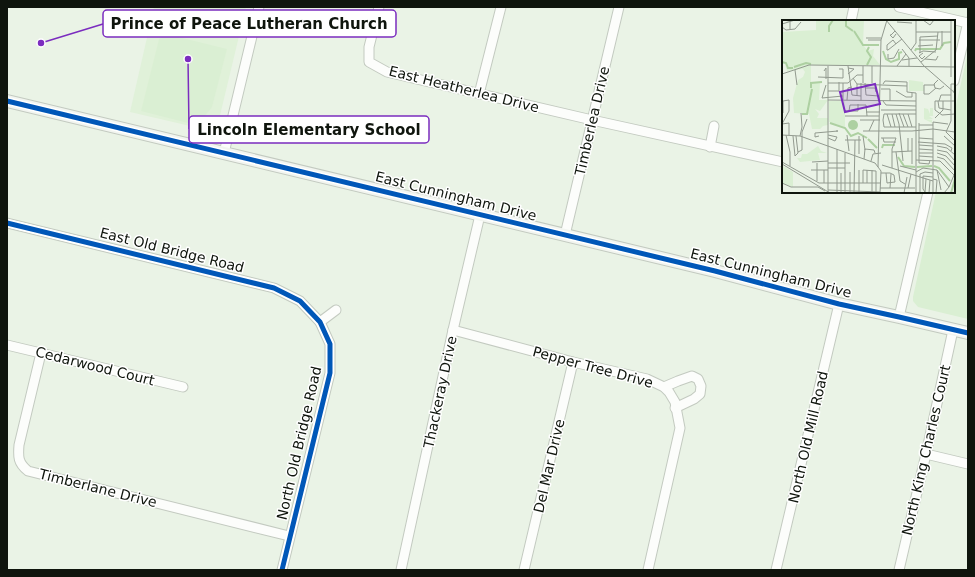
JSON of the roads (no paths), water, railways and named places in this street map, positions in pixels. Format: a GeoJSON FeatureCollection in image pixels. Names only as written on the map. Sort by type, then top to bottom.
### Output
{"type":"FeatureCollection","features":[{"type":"Feature","properties":{"kind":"street"},"geometry":{"type":"LineString","coordinates":[[224,152],[259,7]]}},
{"type":"Feature","properties":{"kind":"street","name":"East Heatherlea Drive"},"geometry":{"type":"LineString","coordinates":[[379,7],[369,47],[369,62],[387,72],[710,147],[782,162]]}},
{"type":"Feature","properties":{"kind":"street"},"geometry":{"type":"LineString","coordinates":[[479,94],[501,7]]}},
{"type":"Feature","properties":{"kind":"street","name":"Timberlea Drive"},"geometry":{"type":"LineString","coordinates":[[565,234],[619,7]]}},
{"type":"Feature","properties":{"kind":"street"},"geometry":{"type":"LineString","coordinates":[[851,20],[854,7]]}},
{"type":"Feature","properties":{"kind":"street"},"geometry":{"type":"LineString","coordinates":[[899,7],[968,22],[955,77]]}},
{"type":"Feature","properties":{"kind":"street","name":"East Cunningham Drive"},"geometry":{"type":"LineString","coordinates":[[7,101],[224,152],[480,215],[565,234],[715,271],[839,304],[968,333]]}},
{"type":"Feature","properties":{"kind":"street"},"geometry":{"type":"LineString","coordinates":[[710,147],[714,126]]}},
{"type":"Feature","properties":{"kind":"street"},"geometry":{"type":"LineString","coordinates":[[899,317],[928,193]]}},
{"type":"Feature","properties":{"kind":"street","name":"Thackeray Drive"},"geometry":{"type":"LineString","coordinates":[[401,570],[453,330],[480,215]]}},
{"type":"Feature","properties":{"kind":"street","name":"East Old Bridge Road"},"geometry":{"type":"LineString","coordinates":[[7,223],[274,288],[300,301],[320,322]]}},
{"type":"Feature","properties":{"kind":"street","name":"North Old Mill Road"},"geometry":{"type":"LineString","coordinates":[[776,570],[839,304]]}},
{"type":"Feature","properties":{"kind":"street"},"geometry":{"type":"LineString","coordinates":[[320,322],[336,310]]}},
{"type":"Feature","properties":{"kind":"street","name":"North Old Bridge Road"},"geometry":{"type":"LineString","coordinates":[[282,570],[289,536],[330,373],[330,344],[320,322]]}},
{"type":"Feature","properties":{"kind":"street","name":"Pepper Tree Drive"},"geometry":{"type":"LineString","coordinates":[[453,330],[573,362],[647,378],[664,387],[669,392],[675,402],[680,428],[648,570]]}},
{"type":"Feature","properties":{"kind":"street","name":"North King Charles Court"},"geometry":{"type":"LineString","coordinates":[[899,570],[953,330]]}},
{"type":"Feature","properties":{"kind":"street","name":"Cedarwood Court"},"geometry":{"type":"LineString","coordinates":[[7,345],[183,387]]}},
{"type":"Feature","properties":{"kind":"street","name":"Timberlane Drive"},"geometry":{"type":"LineString","coordinates":[[41,353],[19,445],[18,456],[24,468],[28,471],[289,536]]}},
{"type":"Feature","properties":{"kind":"street","name":"Del Mar Drive"},"geometry":{"type":"LineString","coordinates":[[524,570],[573,362]]}},
{"type":"Feature","properties":{"kind":"street"},"geometry":{"type":"LineString","coordinates":[[664,387],[692,376],[698,379],[700,394],[694,399],[675,408]]}},
{"type":"Feature","properties":{"kind":"street"},"geometry":{"type":"LineString","coordinates":[[926,454],[968,464]]}},
{"type":"Feature","properties":{"kind":"place","name":"Prince of Peace Lutheran Church"},"geometry":{"type":"Point","coordinates":[41,43]}},
{"type":"Feature","properties":{"kind":"place","name":"Lincoln Elementary School"},"geometry":{"type":"Point","coordinates":[188,59]}}]}
